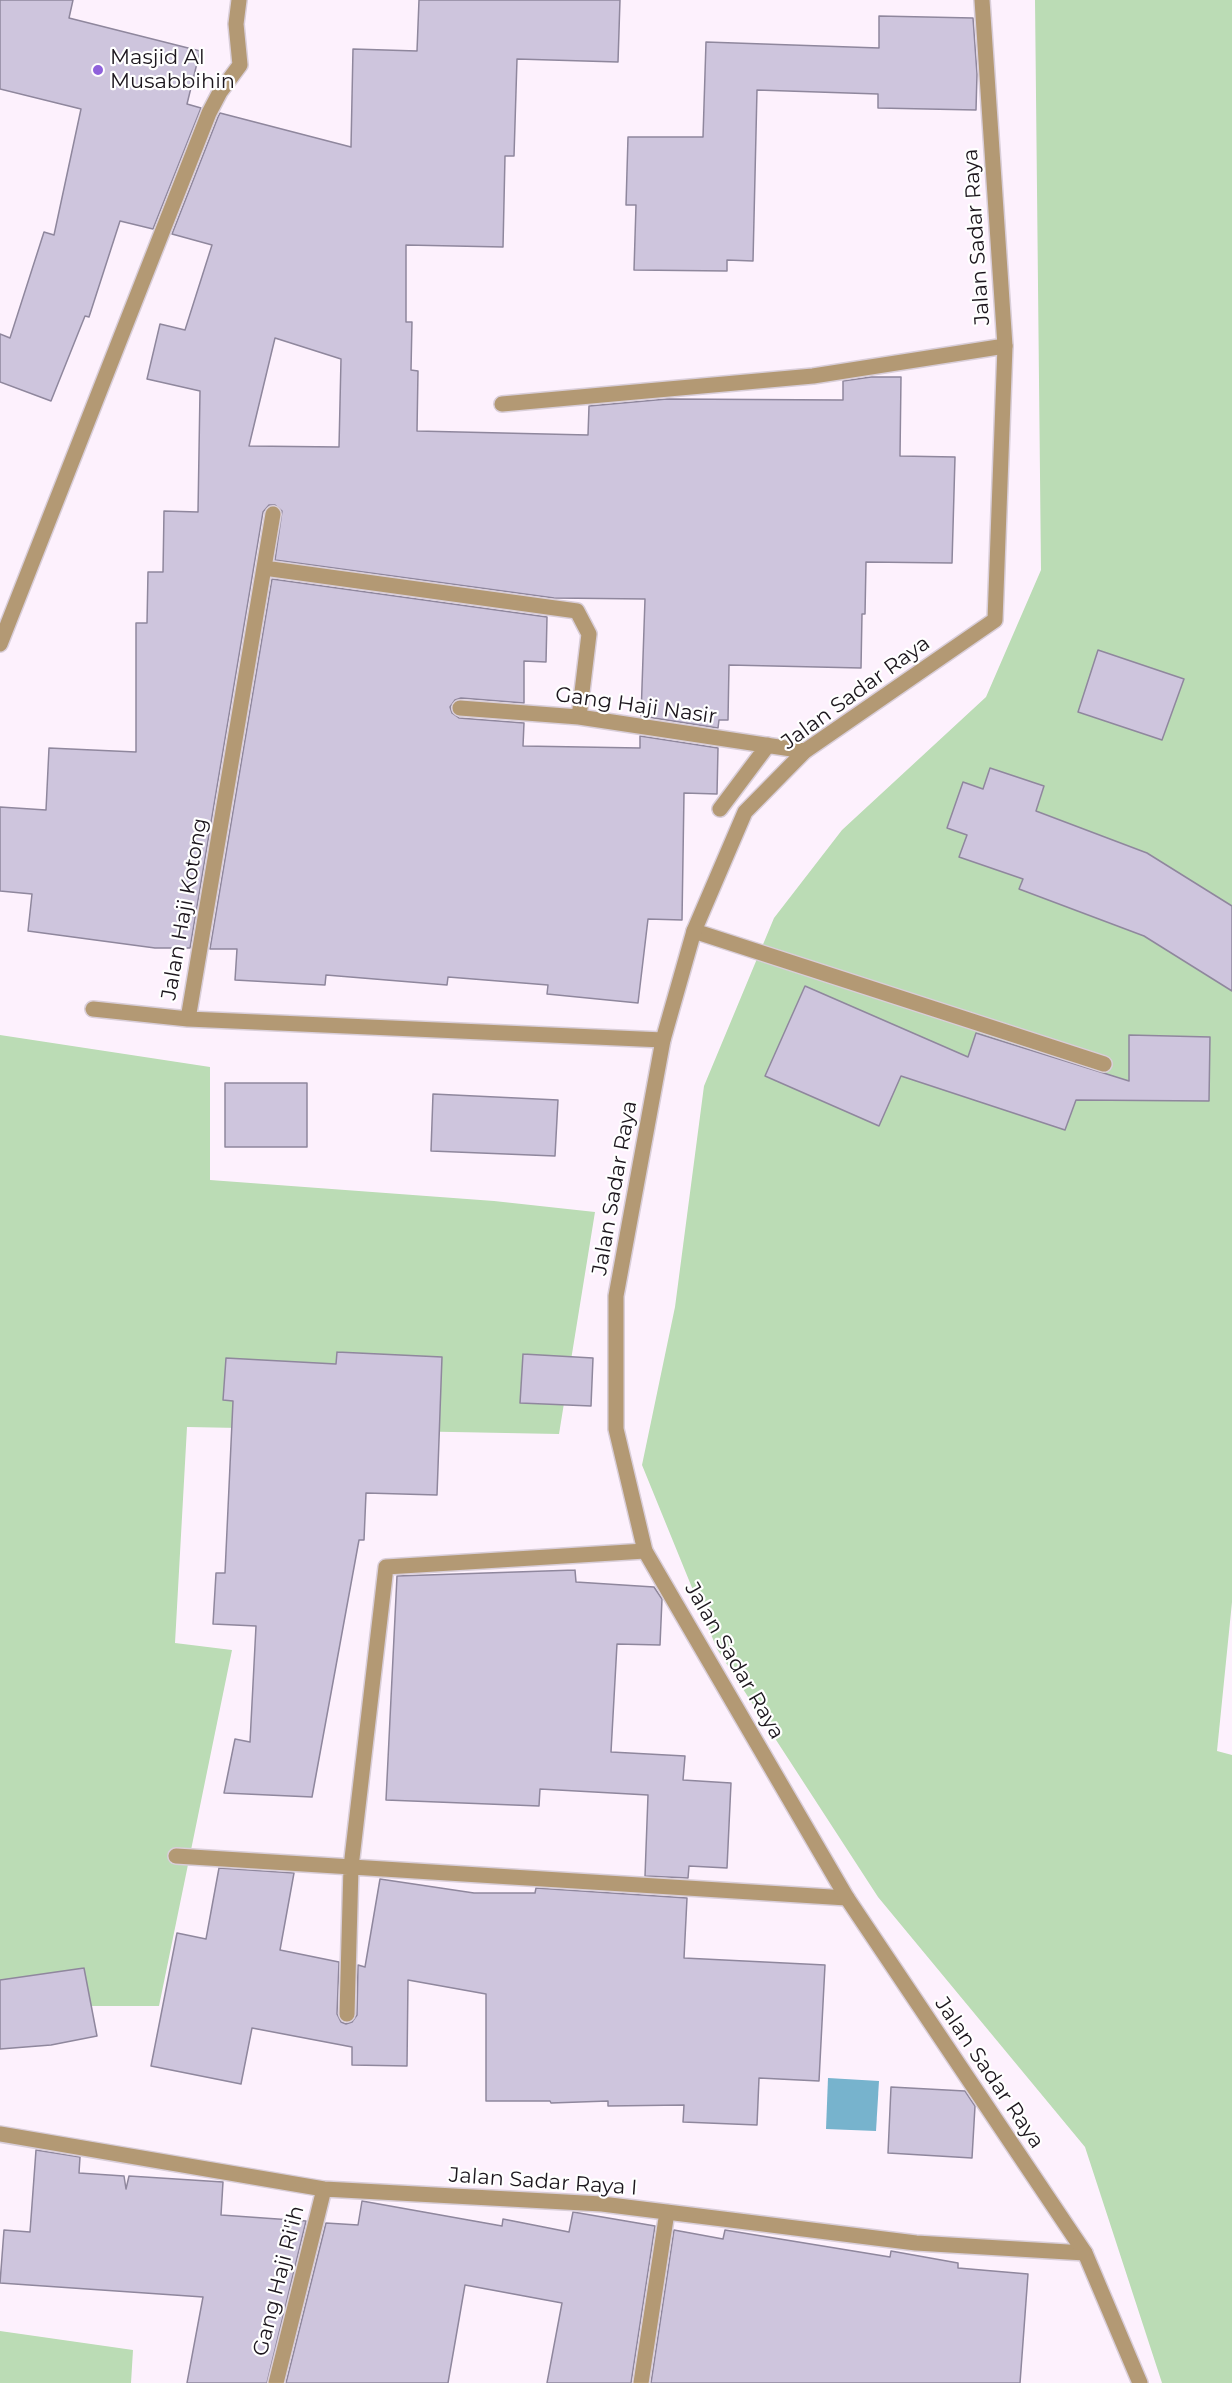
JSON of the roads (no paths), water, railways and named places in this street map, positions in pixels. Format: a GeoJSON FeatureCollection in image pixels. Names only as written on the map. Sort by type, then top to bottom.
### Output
{"type":"FeatureCollection","features":[{"type":"Feature","properties":{"kind":"street"},"geometry":{"type":"LineString","coordinates":[[0,644],[209,112],[220,92],[240,65],[236,24],[239,0]]}},
{"type":"Feature","properties":{"kind":"street","name":"Jalan Sadar Raya"},"geometry":{"type":"LineString","coordinates":[[982,0],[1005,346],[995,620],[806,751],[745,812],[694,931],[663,1040],[616,1296],[616,1429],[645,1551],[847,1898],[1085,2253],[1140,2383]]}},
{"type":"Feature","properties":{"kind":"street"},"geometry":{"type":"LineString","coordinates":[[502,404],[813,376],[1005,346]]}},
{"type":"Feature","properties":{"kind":"street","name":"Jalan Haji Kotong"},"geometry":{"type":"LineString","coordinates":[[273,514],[188,1019],[663,1040]]}},
{"type":"Feature","properties":{"kind":"street"},"geometry":{"type":"LineString","coordinates":[[264,568],[577,611],[589,634],[579,717]]}},
{"type":"Feature","properties":{"kind":"street","name":"Gang Haji Nasir"},"geometry":{"type":"LineString","coordinates":[[460,708],[579,717],[806,751]]}},
{"type":"Feature","properties":{"kind":"street"},"geometry":{"type":"LineString","coordinates":[[720,809],[768,745]]}},
{"type":"Feature","properties":{"kind":"street"},"geometry":{"type":"LineString","coordinates":[[694,931],[1104,1064]]}},
{"type":"Feature","properties":{"kind":"street"},"geometry":{"type":"LineString","coordinates":[[93,1009],[188,1019]]}},
{"type":"Feature","properties":{"kind":"street"},"geometry":{"type":"LineString","coordinates":[[347,2014],[351,1867],[386,1567],[645,1551]]}},
{"type":"Feature","properties":{"kind":"street"},"geometry":{"type":"LineString","coordinates":[[176,1856],[847,1898]]}},
{"type":"Feature","properties":{"kind":"street","name":"Jalan Sadar Raya I"},"geometry":{"type":"LineString","coordinates":[[0,2134],[324,2189],[602,2204],[916,2243],[1085,2253]]}},
{"type":"Feature","properties":{"kind":"street","name":"Gang Haji Ri'ih"},"geometry":{"type":"LineString","coordinates":[[276,2383],[324,2189]]}},
{"type":"Feature","properties":{"kind":"street"},"geometry":{"type":"LineString","coordinates":[[641,2383],[667,2212]]}},
{"type":"Feature","properties":{"kind":"water"},"geometry":{"type":"Polygon","coordinates":[[[828,2078],[879,2081],[876,2131],[826,2129],[828,2078]]]}},
{"type":"Feature","properties":{"kind":"place","name":"Masjid Al Musabbihin"},"geometry":{"type":"Point","coordinates":[98,70]}}]}
